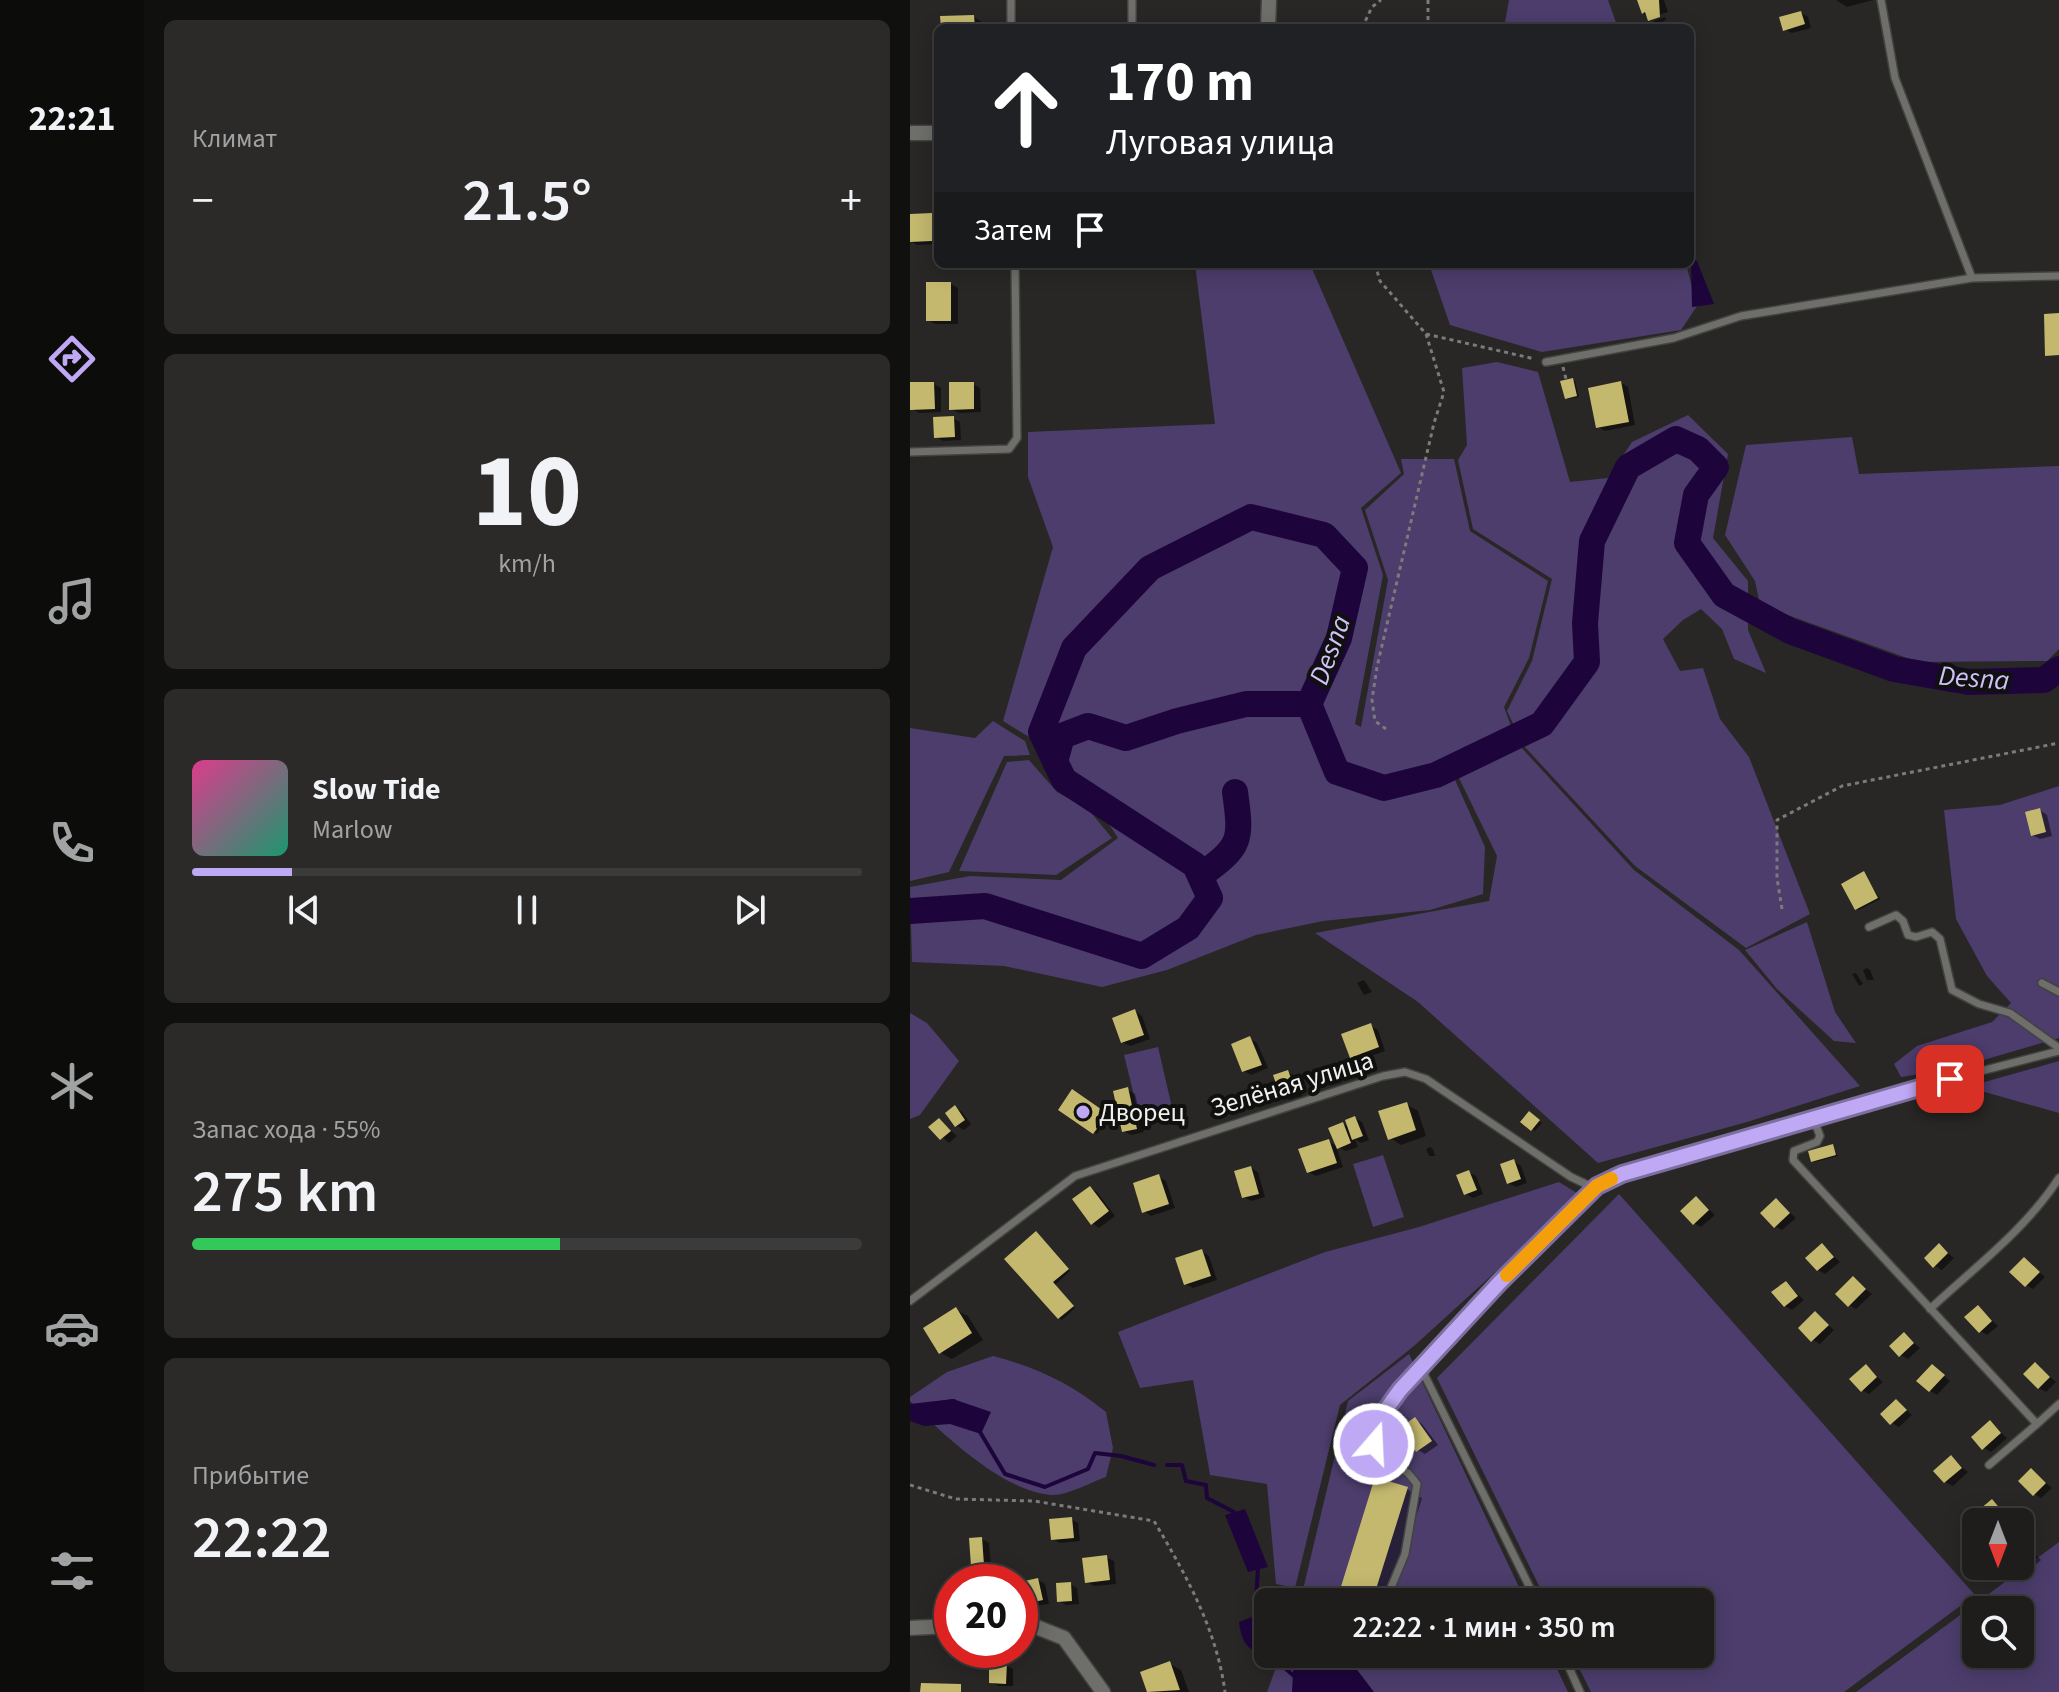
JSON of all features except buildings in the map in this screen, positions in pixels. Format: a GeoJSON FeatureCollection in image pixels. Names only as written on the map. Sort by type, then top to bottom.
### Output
{"type":"FeatureCollection","features":[{"type":"Feature","properties":{"kind":"street"},"geometry":{"type":"LineString","coordinates":[[1268,24],[1269,0]]}},
{"type":"Feature","properties":{"kind":"street"},"geometry":{"type":"LineString","coordinates":[[910,133],[934,133]]}},
{"type":"Feature","properties":{"kind":"street"},"geometry":{"type":"LineString","coordinates":[[910,1628],[934,1627]]}},
{"type":"Feature","properties":{"kind":"street"},"geometry":{"type":"LineString","coordinates":[[1038,1628],[1064,1638],[1103,1692]]}},
{"type":"Feature","properties":{"kind":"lane"},"geometry":{"type":"LineString","coordinates":[[1011,0],[1011,24]]}},
{"type":"Feature","properties":{"kind":"lane"},"geometry":{"type":"LineString","coordinates":[[1132,0],[1132,24]]}},
{"type":"Feature","properties":{"kind":"lane"},"geometry":{"type":"LineString","coordinates":[[1881,0],[1895,78],[1972,278]]}},
{"type":"Feature","properties":{"kind":"lane"},"geometry":{"type":"LineString","coordinates":[[910,452],[1009,449],[1017,438],[1015,268]]}},
{"type":"Feature","properties":{"kind":"lane"},"geometry":{"type":"LineString","coordinates":[[1546,362],[1674,338],[1741,316],[1972,278],[2059,276]]}},
{"type":"Feature","properties":{"kind":"lane"},"geometry":{"type":"LineString","coordinates":[[1869,927],[1896,915],[1903,921],[1908,935],[1916,937],[1932,932],[1940,939],[1952,990],[1979,1004],[2010,1013],[2059,1049]]}},
{"type":"Feature","properties":{"kind":"lane"},"geometry":{"type":"LineString","coordinates":[[2042,983],[2059,992]]}},
{"type":"Feature","properties":{"kind":"lane"},"geometry":{"type":"LineString","coordinates":[[1391,1588],[1405,1554],[1417,1484],[1408,1473],[1376,1454],[1375,1431],[1382,1415],[1499,1283],[1597,1186],[1622,1174],[1896,1093],[2059,1049]]}},
{"type":"Feature","properties":{"kind":"lane","name":"Зелёная улица"},"geometry":{"type":"LineString","coordinates":[[910,1301],[1075,1176],[1396,1073],[1426,1079],[1562,1173],[1590,1186],[1597,1186]]}},
{"type":"Feature","properties":{"kind":"lane"},"geometry":{"type":"LineString","coordinates":[[1813,1118],[1820,1136],[1817,1142],[1794,1151],[1793,1160],[2037,1424]]}},
{"type":"Feature","properties":{"kind":"lane"},"geometry":{"type":"LineString","coordinates":[[1930,1309],[2018,1228],[2059,1178]]}},
{"type":"Feature","properties":{"kind":"lane"},"geometry":{"type":"LineString","coordinates":[[1421,1368],[1530,1588]]}},
{"type":"Feature","properties":{"kind":"lane"},"geometry":{"type":"LineString","coordinates":[[1989,1465],[2059,1404]]}},
{"type":"Feature","properties":{"kind":"lane"},"geometry":{"type":"LineString","coordinates":[[1569,1668],[1580,1692]]}},
{"type":"Feature","properties":{"kind":"path"},"geometry":{"type":"LineString","coordinates":[[1364,24],[1372,7],[1381,0]]}},
{"type":"Feature","properties":{"kind":"path"},"geometry":{"type":"LineString","coordinates":[[1428,0],[1428,24]]}},
{"type":"Feature","properties":{"kind":"path"},"geometry":{"type":"LineString","coordinates":[[1376,268],[1380,281],[1426,334],[1444,392],[1377,667],[1372,700],[1375,721],[1386,729]]}},
{"type":"Feature","properties":{"kind":"path"},"geometry":{"type":"LineString","coordinates":[[1426,334],[1546,362]]}},
{"type":"Feature","properties":{"kind":"path"},"geometry":{"type":"LineString","coordinates":[[1782,909],[1777,878],[1777,820],[1842,786],[2059,743]]}},
{"type":"Feature","properties":{"kind":"path"},"geometry":{"type":"LineString","coordinates":[[910,1485],[956,1499],[1034,1501],[1154,1521],[1193,1587],[1225,1692]]}},
{"type":"Feature","properties":{"kind":"shaded area"},"geometry":{"type":"Polygon","coordinates":[[[1509,0],[1608,0],[1617,24],[1505,24],[1509,0]]]}},
{"type":"Feature","properties":{"kind":"shaded area"},"geometry":{"type":"Polygon","coordinates":[[[1694,259],[1714,304],[1692,307],[1691,268],[1694,268],[1694,259]]]}},
{"type":"Feature","properties":{"kind":"shaded area"},"geometry":{"type":"Polygon","coordinates":[[[1196,268],[1312,268],[1401,473],[1361,508],[1383,575],[1355,724],[1361,727],[1388,580],[1365,510],[1404,474],[1401,459],[1454,459],[1470,531],[1548,581],[1529,658],[1504,707],[1512,729],[1447,762],[1485,847],[1483,894],[1430,910],[1323,921],[1256,935],[1167,970],[1102,987],[1004,966],[912,962],[910,887],[970,876],[1061,880],[1118,838],[1067,760],[1003,721],[1053,547],[1028,477],[1028,432],[1215,424],[1196,268]]]}},
{"type":"Feature","properties":{"kind":"shaded area"},"geometry":{"type":"Polygon","coordinates":[[[1430,268],[1687,268],[1697,306],[1681,330],[1542,352],[1450,325],[1430,268]]]}},
{"type":"Feature","properties":{"kind":"shaded area"},"geometry":{"type":"Polygon","coordinates":[[[1497,362],[1538,372],[1570,482],[1608,478],[1632,442],[1688,415],[1728,454],[1713,538],[1748,581],[1748,630],[1766,673],[1734,659],[1722,629],[1701,609],[1683,620],[1663,639],[1680,671],[1703,668],[1720,719],[1749,757],[1810,914],[1746,948],[1635,866],[1524,746],[1507,711],[1532,661],[1552,579],[1473,529],[1458,460],[1467,445],[1462,368],[1497,362]]]}},
{"type":"Feature","properties":{"kind":"shaded area"},"geometry":{"type":"Polygon","coordinates":[[[1852,437],[1859,474],[2059,466],[2059,649],[2047,661],[1918,662],[1760,605],[1755,581],[1725,535],[1746,445],[1852,437]]]}},
{"type":"Feature","properties":{"kind":"shaded area"},"geometry":{"type":"Polygon","coordinates":[[[993,721],[1025,741],[1030,755],[1004,756],[949,872],[910,881],[910,728],[975,738],[993,721]]]}},
{"type":"Feature","properties":{"kind":"shaded area"},"geometry":{"type":"Polygon","coordinates":[[[1519,745],[1634,870],[1739,950],[1860,1086],[1747,1122],[1598,1163],[1418,1002],[1315,933],[1489,901],[1497,856],[1456,772],[1519,745]]]}},
{"type":"Feature","properties":{"kind":"shaded area"},"geometry":{"type":"Polygon","coordinates":[[[1029,760],[1057,792],[1088,809],[1112,838],[1056,875],[959,871],[1007,762],[1029,760]]]}},
{"type":"Feature","properties":{"kind":"shaded area"},"geometry":{"type":"Polygon","coordinates":[[[2059,786],[2059,1038],[1956,1068],[1901,1077],[1894,1064],[1917,1046],[1992,1022],[2011,1003],[1987,976],[1956,919],[1944,810],[2000,805],[2059,786]]]}},
{"type":"Feature","properties":{"kind":"shaded area"},"geometry":{"type":"Polygon","coordinates":[[[1807,922],[1835,1012],[1856,1043],[1834,1041],[1777,989],[1745,950],[1807,922]]]}},
{"type":"Feature","properties":{"kind":"shaded area"},"geometry":{"type":"Polygon","coordinates":[[[910,1013],[927,1023],[959,1061],[920,1115],[910,1119],[910,1013]]]}},
{"type":"Feature","properties":{"kind":"shaded area"},"geometry":{"type":"Polygon","coordinates":[[[1158,1047],[1174,1116],[1141,1124],[1124,1055],[1158,1047]]]}},
{"type":"Feature","properties":{"kind":"shaded area"},"geometry":{"type":"Polygon","coordinates":[[[2059,1061],[2059,1113],[1967,1087],[2059,1061]]]}},
{"type":"Feature","properties":{"kind":"shaded area"},"geometry":{"type":"Polygon","coordinates":[[[1383,1155],[1404,1217],[1373,1227],[1353,1164],[1383,1155]]]}},
{"type":"Feature","properties":{"kind":"shaded area"},"geometry":{"type":"Polygon","coordinates":[[[1559,1182],[1580,1195],[1414,1346],[1340,1405],[1295,1588],[1276,1584],[1267,1484],[1210,1475],[1193,1380],[1140,1388],[1118,1332],[1325,1252],[1419,1227],[1559,1182]]]}},
{"type":"Feature","properties":{"kind":"shaded area"},"geometry":{"type":"Polygon","coordinates":[[[1619,1194],[1975,1595],[1962,1596],[1962,1605],[1844,1692],[1591,1692],[1579,1668],[1714,1668],[1714,1588],[1540,1588],[1437,1378],[1619,1194]]]}},
{"type":"Feature","properties":{"kind":"shaded area"},"geometry":{"type":"Polygon","coordinates":[[[1409,1354],[1519,1588],[1303,1588],[1348,1401],[1409,1354]]]}},
{"type":"Feature","properties":{"kind":"shaded area"},"geometry":{"type":"Polygon","coordinates":[[[993,1356],[1053,1378],[1106,1412],[1113,1448],[1106,1477],[1073,1491],[1053,1495],[1015,1485],[957,1445],[910,1401],[910,1397],[947,1372],[993,1356]]]}},
{"type":"Feature","properties":{"kind":"shaded area"},"geometry":{"type":"Polygon","coordinates":[[[953,1399],[991,1412],[981,1434],[950,1424],[924,1426],[910,1421],[910,1406],[953,1399]]]}},
{"type":"Feature","properties":{"kind":"shaded area"},"geometry":{"type":"Polygon","coordinates":[[[1245,1509],[1268,1567],[1248,1572],[1225,1515],[1245,1509]]]}},
{"type":"Feature","properties":{"kind":"shaded area"},"geometry":{"type":"Polygon","coordinates":[[[2059,1542],[2059,1692],[1856,1692],[1962,1614],[1962,1668],[2034,1668],[2034,1596],[1986,1596],[2008,1580],[2034,1580],[2034,1560],[2059,1542]]]}},
{"type":"Feature","properties":{"kind":"shaded area"},"geometry":{"type":"Polygon","coordinates":[[[1254,1616],[1254,1651],[1244,1641],[1239,1622],[1254,1616]]]}},
{"type":"Feature","properties":{"kind":"shaded area"},"geometry":{"type":"Polygon","coordinates":[[[1276,1668],[1557,1668],[1568,1692],[1267,1692],[1276,1668]]]}},
{"type":"Feature","properties":{"kind":"shaded area"},"geometry":{"type":"Polygon","coordinates":[[[1293,1668],[1356,1668],[1374,1692],[1292,1692],[1293,1668]]]}},
{"type":"Feature","properties":{"kind":"waterway","name":"Desna"},"geometry":{"type":"LineString","coordinates":[[910,911],[985,906],[1142,956],[1188,928],[1210,898],[1195,865],[1064,780],[1041,732],[1074,648],[1150,568],[1251,517],[1324,535],[1355,568],[1339,638],[1309,704],[1337,772],[1384,788],[1436,775],[1542,724],[1587,662],[1585,623],[1592,541],[1628,467],[1676,439],[1698,449],[1716,467],[1696,495],[1687,543],[1724,595],[1790,631],[1894,669],[1969,682],[2044,680],[2059,669]]}},
{"type":"Feature","properties":{"kind":"waterway"},"geometry":{"type":"LineString","coordinates":[[1055,762],[1062,736],[1088,726],[1126,738],[1177,721],[1246,704],[1309,704]]}},
{"type":"Feature","properties":{"kind":"waterway"},"geometry":{"type":"LineString","coordinates":[[1200,876],[1224,857],[1236,842],[1235,792]]}},
{"type":"Feature","properties":{"kind":"waterway"},"geometry":{"type":"LineString","coordinates":[[910,1406],[954,1401]]}},
{"type":"Feature","properties":{"kind":"waterway"},"geometry":{"type":"LineString","coordinates":[[980,1432],[1005,1474],[1045,1487],[1088,1469],[1095,1453],[1154,1465]]}},
{"type":"Feature","properties":{"kind":"waterway"},"geometry":{"type":"LineString","coordinates":[[1167,1465],[1182,1465],[1186,1481],[1206,1485],[1207,1498],[1236,1515]]}},
{"type":"Feature","properties":{"kind":"waterway"},"geometry":{"type":"LineString","coordinates":[[1257,1588],[1258,1568]]}},
{"type":"Feature","properties":{"kind":"waterway"},"geometry":{"type":"LineString","coordinates":[[1285,1668],[1294,1676]]}},
{"type":"Feature","properties":{"kind":"slow traffic"},"geometry":{"type":"LineString","coordinates":[[1507,1275],[1597,1186],[1611,1179]]}},
{"type":"Feature","properties":{"kind":"place","name":"Дворец"},"geometry":{"type":"Point","coordinates":[1083,1112]}},
{"type":"Feature","properties":{"kind":"route"},"geometry":{"type":"LineString","coordinates":[[1374,1444],[1375,1431],[1382,1415],[1400,1390],[1499,1283],[1597,1186],[1622,1174],[1950,1079]]}}]}
